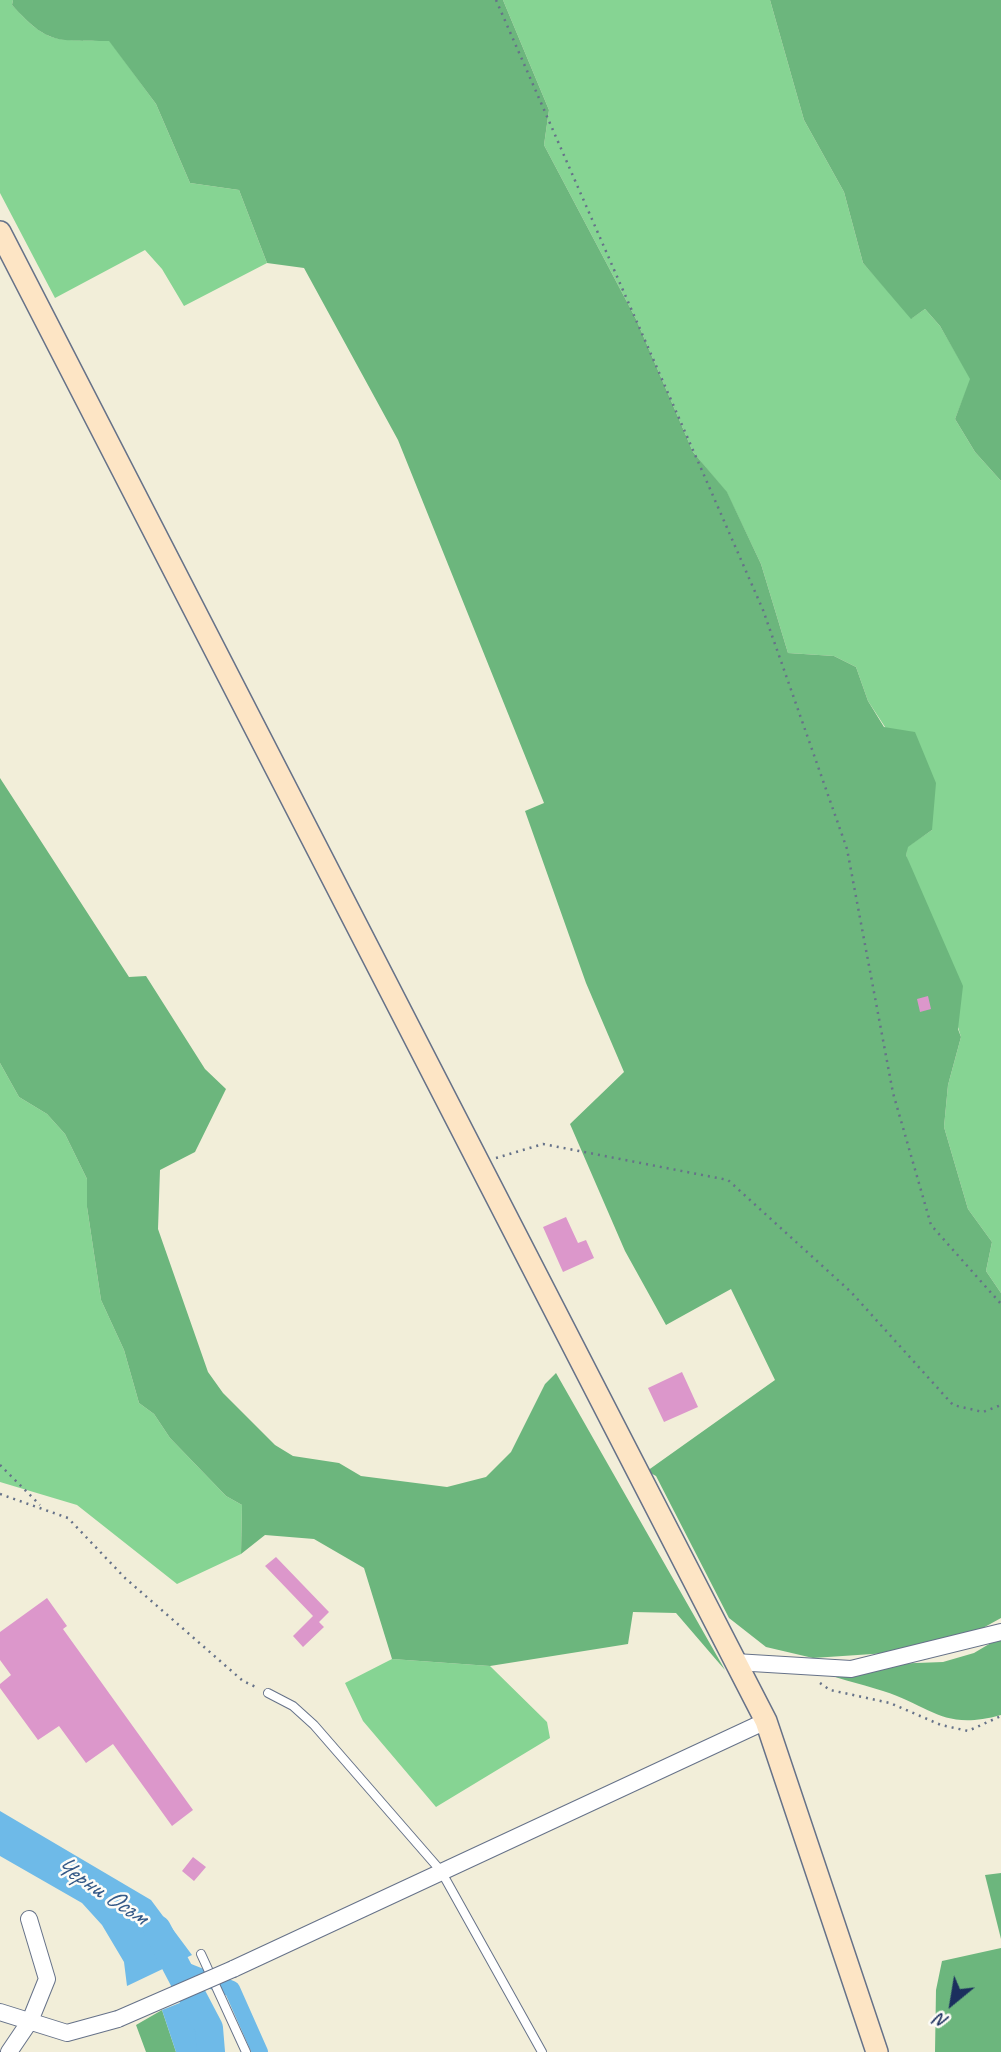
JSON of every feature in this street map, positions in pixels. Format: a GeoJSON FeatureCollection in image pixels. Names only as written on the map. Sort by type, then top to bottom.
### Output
{"type":"FeatureCollection","features":[{"type":"Feature","properties":{"kind":"street"},"geometry":{"type":"LineString","coordinates":[[0,232],[766,1720],[877,2052]]}},
{"type":"Feature","properties":{"kind":"street"},"geometry":{"type":"LineString","coordinates":[[736,1662],[851,1669],[1001,1632]]}},
{"type":"Feature","properties":{"kind":"street"},"geometry":{"type":"LineString","coordinates":[[0,2012],[67,2033],[118,2020],[766,1720]]}},
{"type":"Feature","properties":{"kind":"street"},"geometry":{"type":"LineString","coordinates":[[9,2052],[30,2021],[47,1979],[29,1919]]}},
{"type":"Feature","properties":{"kind":"lane"},"geometry":{"type":"LineString","coordinates":[[268,1693],[293,1706],[313,1725],[441,1871],[542,2052]]}},
{"type":"Feature","properties":{"kind":"lane"},"geometry":{"type":"LineString","coordinates":[[201,1954],[246,2052]]}},
{"type":"Feature","properties":{"kind":"path"},"geometry":{"type":"LineString","coordinates":[[496,0],[763,610],[847,849],[892,1093],[932,1225],[1001,1304]]}},
{"type":"Feature","properties":{"kind":"path"},"geometry":{"type":"LineString","coordinates":[[479,1163],[543,1144],[727,1180],[851,1292],[953,1405],[984,1412],[1001,1405]]}},
{"type":"Feature","properties":{"kind":"path"},"geometry":{"type":"LineString","coordinates":[[0,1465],[42,1507]]}},
{"type":"Feature","properties":{"kind":"path"},"geometry":{"type":"LineString","coordinates":[[0,1494],[68,1518],[155,1604],[243,1681],[268,1693]]}},
{"type":"Feature","properties":{"kind":"path"},"geometry":{"type":"LineString","coordinates":[[798,1666],[830,1690],[890,1703],[941,1725],[968,1731],[1001,1716]]}},
{"type":"Feature","properties":{"kind":"green space"},"geometry":{"type":"Polygon","coordinates":[[[0,0],[13,0],[12,5],[35,28],[55,38],[109,40],[156,104],[190,183],[239,190],[267,263],[184,306],[162,269],[145,250],[55,298],[0,193],[0,0]]]}},
{"type":"Feature","properties":{"kind":"green space"},"geometry":{"type":"Polygon","coordinates":[[[13,0],[503,0],[549,110],[544,145],[636,319],[693,452],[727,492],[761,564],[788,653],[834,656],[856,667],[868,701],[884,727],[915,732],[936,783],[932,830],[908,847],[906,855],[963,986],[958,1029],[961,1037],[948,1085],[944,1127],[968,1209],[992,1242],[986,1271],[1001,1293],[1001,1618],[963,1639],[917,1651],[813,1658],[766,1647],[729,1618],[656,1476],[647,1471],[775,1380],[731,1289],[666,1325],[625,1251],[570,1124],[624,1072],[586,983],[525,811],[544,803],[398,440],[304,268],[267,263],[239,190],[190,183],[156,104],[109,41],[65,40],[45,34],[12,5],[13,0]]]}},
{"type":"Feature","properties":{"kind":"green space"},"geometry":{"type":"Polygon","coordinates":[[[503,0],[770,0],[804,120],[844,192],[863,263],[912,318],[925,309],[940,326],[971,379],[955,419],[975,452],[1001,481],[1001,1293],[986,1271],[992,1242],[968,1209],[944,1127],[948,1085],[961,1037],[906,855],[907,847],[932,830],[885,727],[868,701],[856,667],[834,656],[788,653],[761,564],[727,493],[693,452],[636,319],[544,145],[549,110],[503,0]]]}},
{"type":"Feature","properties":{"kind":"green space"},"geometry":{"type":"Polygon","coordinates":[[[770,0],[1001,0],[1001,481],[975,452],[955,419],[970,379],[940,326],[925,309],[911,319],[863,263],[844,192],[804,120],[770,0]]]}},
{"type":"Feature","properties":{"kind":"green space"},"geometry":{"type":"Polygon","coordinates":[[[0,778],[129,977],[146,976],[205,1069],[226,1089],[195,1152],[160,1170],[158,1229],[208,1372],[223,1393],[275,1445],[293,1456],[339,1463],[361,1476],[447,1487],[486,1477],[511,1452],[545,1384],[556,1373],[725,1670],[676,1613],[633,1612],[628,1644],[490,1666],[392,1659],[364,1568],[314,1539],[265,1535],[241,1554],[242,1505],[226,1496],[170,1438],[154,1414],[139,1403],[124,1350],[101,1300],[87,1207],[87,1179],[65,1134],[47,1114],[19,1097],[0,1063],[0,778]]]}},
{"type":"Feature","properties":{"kind":"green space"},"geometry":{"type":"Polygon","coordinates":[[[0,1063],[19,1097],[47,1114],[65,1134],[87,1179],[87,1207],[101,1300],[124,1350],[139,1403],[154,1414],[170,1438],[226,1496],[242,1505],[241,1554],[177,1584],[77,1505],[0,1482],[0,1063]]]}},
{"type":"Feature","properties":{"kind":"green space"},"geometry":{"type":"Polygon","coordinates":[[[1001,1637],[1001,1715],[981,1719],[951,1719],[900,1697],[811,1667],[943,1662],[974,1653],[1001,1637]]]}},
{"type":"Feature","properties":{"kind":"green space"},"geometry":{"type":"Polygon","coordinates":[[[392,1659],[490,1666],[547,1722],[550,1738],[436,1807],[363,1721],[345,1683],[392,1659]]]}},
{"type":"Feature","properties":{"kind":"green space"},"geometry":{"type":"Polygon","coordinates":[[[1001,1873],[1001,1939],[985,1875],[1001,1873]]]}},
{"type":"Feature","properties":{"kind":"green space"},"geometry":{"type":"Polygon","coordinates":[[[1001,1948],[1001,2052],[935,2052],[936,1990],[942,1961],[1001,1948]]]}},
{"type":"Feature","properties":{"kind":"green space"},"geometry":{"type":"Polygon","coordinates":[[[162,2010],[176,2052],[146,2052],[136,2025],[162,2010]]]}},
{"type":"Feature","properties":{"kind":"water"},"geometry":{"type":"Polygon","coordinates":[[[0,1811],[151,1900],[192,1955],[127,1986],[124,1962],[102,1925],[82,1903],[0,1856],[0,1811]]]}},
{"type":"Feature","properties":{"kind":"water"},"geometry":{"type":"Polygon","coordinates":[[[205,1993],[213,2052],[176,2052],[162,2010],[205,1993]]]}},
{"type":"Feature","properties":{"kind":"building"},"geometry":{"type":"Polygon","coordinates":[[[928,996],[931,1009],[920,1012],[917,999],[928,996]]]}},
{"type":"Feature","properties":{"kind":"building"},"geometry":{"type":"Polygon","coordinates":[[[566,1217],[578,1243],[586,1240],[594,1258],[563,1272],[543,1227],[566,1217]]]}},
{"type":"Feature","properties":{"kind":"building"},"geometry":{"type":"Polygon","coordinates":[[[682,1372],[698,1407],[664,1422],[648,1388],[682,1372]]]}},
{"type":"Feature","properties":{"kind":"building"},"geometry":{"type":"Polygon","coordinates":[[[276,1557],[329,1612],[319,1622],[324,1627],[303,1647],[293,1636],[313,1616],[265,1566],[276,1557]]]}},
{"type":"Feature","properties":{"kind":"building"},"geometry":{"type":"Polygon","coordinates":[[[47,1598],[67,1626],[63,1629],[193,1810],[172,1826],[113,1744],[86,1763],[59,1726],[38,1740],[0,1688],[0,1684],[11,1675],[0,1660],[0,1632],[47,1598]]]}},
{"type":"Feature","properties":{"kind":"building"},"geometry":{"type":"Polygon","coordinates":[[[193,1857],[206,1867],[194,1881],[182,1871],[193,1857]]]}},
{"type":"Feature","properties":{"kind":"waterway","name":"Черни Осъм"},"geometry":{"type":"LineString","coordinates":[[157,1929],[209,2028],[211,2052]]}},
{"type":"Feature","properties":{"kind":"waterway"},"geometry":{"type":"LineString","coordinates":[[177,1967],[232,1989],[260,2052]]}}]}
